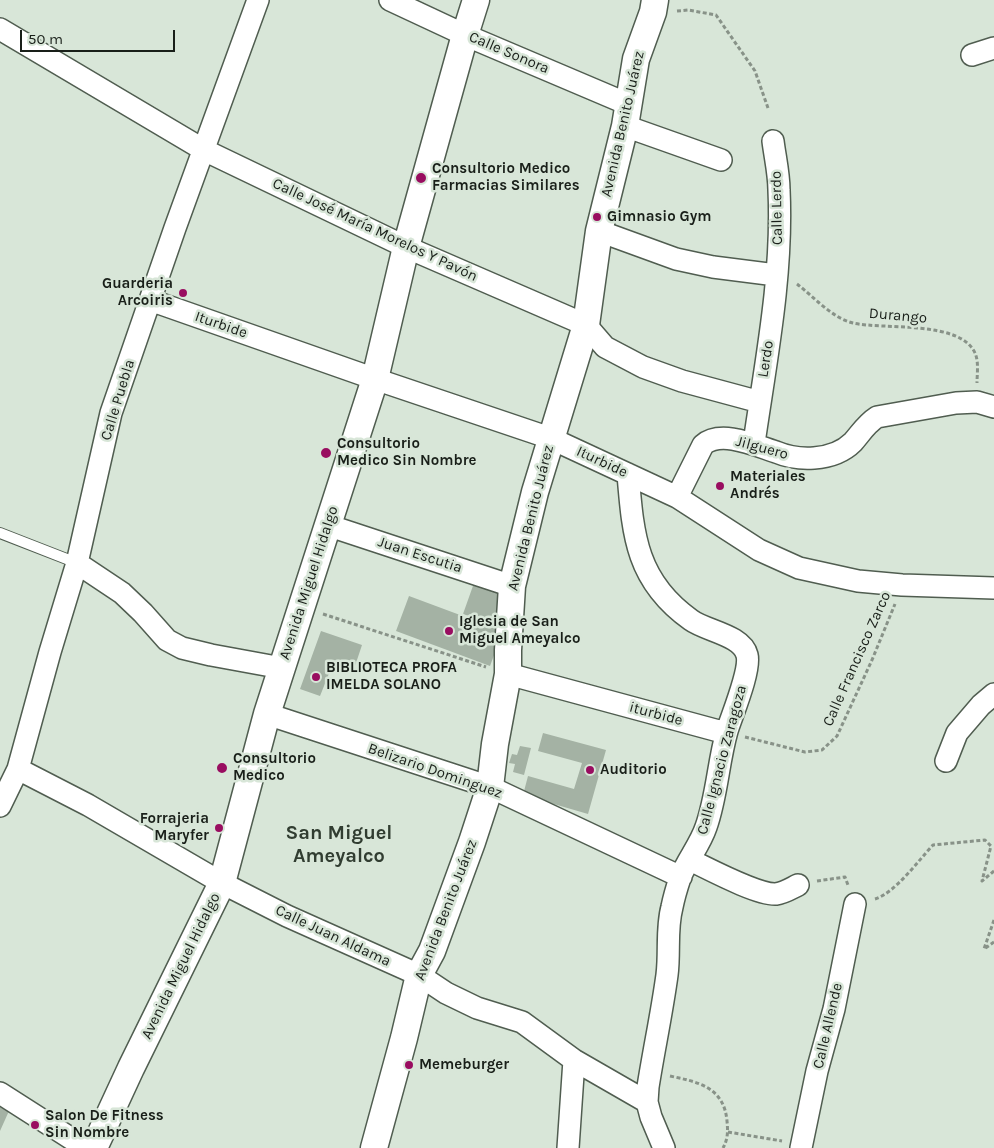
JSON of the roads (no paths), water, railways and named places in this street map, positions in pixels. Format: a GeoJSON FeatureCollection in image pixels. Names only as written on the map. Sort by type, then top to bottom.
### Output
{"type":"FeatureCollection","features":[{"type":"Feature","properties":{"kind":"street","name":"Calle Puebla"},"geometry":{"type":"LineString","coordinates":[[0,806],[18,769],[77,563],[112,413],[174,228],[258,0]]}},
{"type":"Feature","properties":{"kind":"street","name":"Calle Sonora"},"geometry":{"type":"LineString","coordinates":[[390,0],[721,160]]}},
{"type":"Feature","properties":{"kind":"street","name":"Avenida Miguel Hidalgo"},"geometry":{"type":"LineString","coordinates":[[94,1148],[222,883],[267,714],[375,379],[406,247],[476,0]]}},
{"type":"Feature","properties":{"kind":"street","name":"Avenida Benito Juárez"},"geometry":{"type":"LineString","coordinates":[[374,1148],[419,975],[432,951],[490,787],[495,744],[508,674],[512,586],[550,438],[586,325],[599,231],[627,115],[636,59],[654,6]]}},
{"type":"Feature","properties":{"kind":"street","name":"Calle José María Morelos Y Pavón"},"geometry":{"type":"LineString","coordinates":[[0,29],[204,150],[406,247],[586,325],[605,347],[643,366],[682,381],[760,402]]}},
{"type":"Feature","properties":{"kind":"street"},"geometry":{"type":"LineString","coordinates":[[972,55],[994,48]]}},
{"type":"Feature","properties":{"kind":"street","name":"Calle Lerdo"},"geometry":{"type":"LineString","coordinates":[[773,141],[779,189],[776,275]]}},
{"type":"Feature","properties":{"kind":"street"},"geometry":{"type":"LineString","coordinates":[[599,231],[676,259],[713,267],[776,275]]}},
{"type":"Feature","properties":{"kind":"street","name":"Lerdo"},"geometry":{"type":"LineString","coordinates":[[754,443],[771,325],[776,275]]}},
{"type":"Feature","properties":{"kind":"street","name":"Iturbide"},"geometry":{"type":"LineString","coordinates":[[150,300],[550,438],[677,497],[759,550],[799,568],[858,581],[902,585],[994,588]]}},
{"type":"Feature","properties":{"kind":"street","name":"Jilguero"},"geometry":{"type":"LineString","coordinates":[[677,497],[703,445],[709,440],[717,438],[754,443],[777,453],[794,457],[815,458],[838,452],[852,442],[868,422],[876,417],[956,403],[985,404]]}},
{"type":"Feature","properties":{"kind":"street","name":"Calle Ignacio Zaragoza"},"geometry":{"type":"LineString","coordinates":[[628,474],[632,525],[643,564],[654,582],[674,606],[692,621],[734,640],[743,646],[748,656],[746,672],[726,733],[706,827],[686,869],[670,916],[667,975],[650,1071],[647,1102],[664,1148]]}},
{"type":"Feature","properties":{"kind":"street","name":"Juan Escutia"},"geometry":{"type":"LineString","coordinates":[[327,524],[512,586]]}},
{"type":"Feature","properties":{"kind":"street"},"geometry":{"type":"LineString","coordinates":[[77,563],[122,593],[167,640],[182,648],[282,668]]}},
{"type":"Feature","properties":{"kind":"street","name":"iturbide"},"geometry":{"type":"LineString","coordinates":[[508,674],[726,733]]}},
{"type":"Feature","properties":{"kind":"street"},"geometry":{"type":"LineString","coordinates":[[946,761],[957,733],[981,705],[994,694]]}},
{"type":"Feature","properties":{"kind":"street","name":"Belizario Dominguez"},"geometry":{"type":"LineString","coordinates":[[267,714],[490,787],[686,869],[774,894],[783,893],[798,885]]}},
{"type":"Feature","properties":{"kind":"street","name":"Calle Juan Aldama"},"geometry":{"type":"LineString","coordinates":[[18,769],[88,805],[222,883],[287,916],[419,975],[446,994],[477,1008],[522,1022],[574,1060],[647,1102]]}},
{"type":"Feature","properties":{"kind":"street","name":"Calle Allende"},"geometry":{"type":"LineString","coordinates":[[801,1146],[834,1009],[855,904]]}},
{"type":"Feature","properties":{"kind":"street"},"geometry":{"type":"LineString","coordinates":[[568,1148],[574,1060]]}},
{"type":"Feature","properties":{"kind":"street"},"geometry":{"type":"LineString","coordinates":[[0,1093],[86,1148]]}},
{"type":"Feature","properties":{"kind":"lane"},"geometry":{"type":"LineString","coordinates":[[0,533],[77,563]]}},
{"type":"Feature","properties":{"kind":"place","name":"Consultorio Medico Farmacias Similares"},"geometry":{"type":"Point","coordinates":[421,178]}},
{"type":"Feature","properties":{"kind":"place","name":"Gimnasio Gym"},"geometry":{"type":"Point","coordinates":[597,217]}},
{"type":"Feature","properties":{"kind":"place","name":"Guarderia Arcoiris"},"geometry":{"type":"Point","coordinates":[183,293]}},
{"type":"Feature","properties":{"kind":"place","name":"Consultorio Medico Sin Nombre"},"geometry":{"type":"Point","coordinates":[326,453]}},
{"type":"Feature","properties":{"kind":"place","name":"Materiales Andrés"},"geometry":{"type":"Point","coordinates":[720,486]}},
{"type":"Feature","properties":{"kind":"place","name":"Iglesia de San Miguel Ameyalco"},"geometry":{"type":"Point","coordinates":[449,631]}},
{"type":"Feature","properties":{"kind":"place","name":"BIBLIOTECA PROFA IMELDA SOLANO"},"geometry":{"type":"Point","coordinates":[316,677]}},
{"type":"Feature","properties":{"kind":"place","name":"Consultorio Medico"},"geometry":{"type":"Point","coordinates":[222,768]}},
{"type":"Feature","properties":{"kind":"place","name":"Auditorio"},"geometry":{"type":"Point","coordinates":[590,770]}},
{"type":"Feature","properties":{"kind":"place","name":"Forrajeria Maryfer"},"geometry":{"type":"Point","coordinates":[219,828]}},
{"type":"Feature","properties":{"kind":"place","name":"Memeburger"},"geometry":{"type":"Point","coordinates":[409,1065]}},
{"type":"Feature","properties":{"kind":"place","name":"Salon De Fitness Sin Nombre"},"geometry":{"type":"Point","coordinates":[35,1125]}},
{"type":"Feature","properties":{"kind":"district","name":"San Miguel Ameyalco"},"geometry":{"type":"Point","coordinates":[339,844]}}]}
